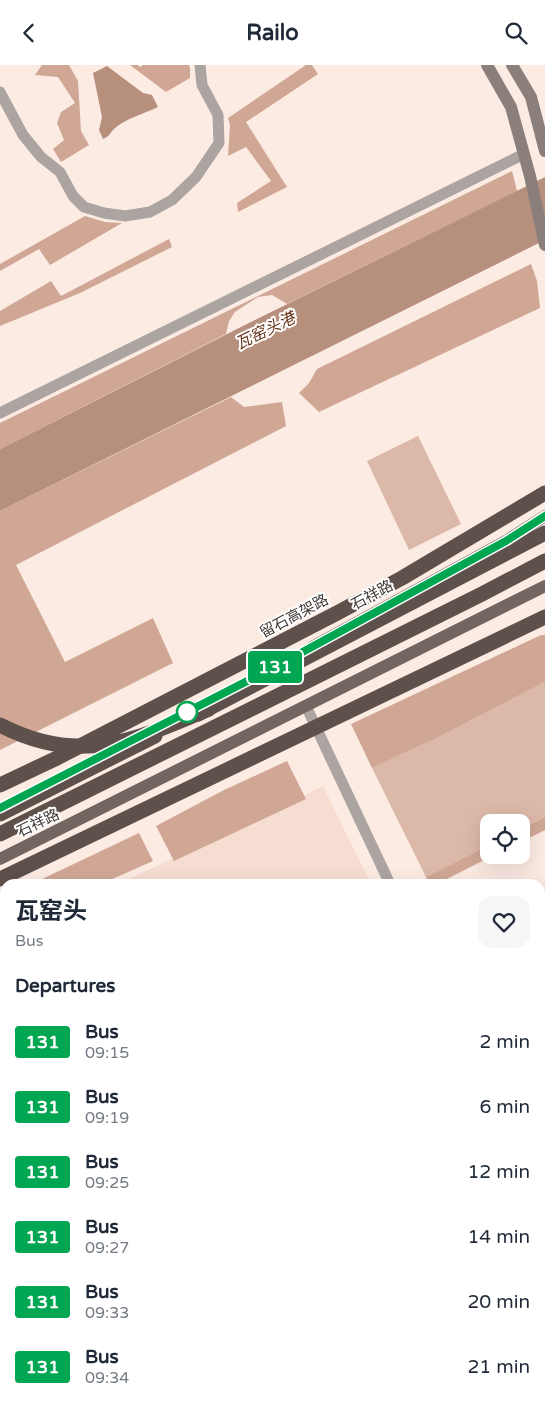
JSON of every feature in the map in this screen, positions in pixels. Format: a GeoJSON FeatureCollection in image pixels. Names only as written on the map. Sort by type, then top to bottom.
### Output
{"type":"FeatureCollection","features":[{"type":"Feature","properties":{"kind":"highway","name":"留石高架路"},"geometry":{"type":"LineString","coordinates":[[0,785],[55,759],[332,616],[402,578],[545,493]]}},
{"type":"Feature","properties":{"kind":"highway"},"geometry":{"type":"LineString","coordinates":[[0,814],[209,709],[545,533]]}},
{"type":"Feature","properties":{"kind":"highway"},"geometry":{"type":"LineString","coordinates":[[0,834],[545,561]]}},
{"type":"Feature","properties":{"kind":"highway"},"geometry":{"type":"LineString","coordinates":[[0,879],[545,617]]}},
{"type":"Feature","properties":{"kind":"highway"},"geometry":{"type":"LineString","coordinates":[[0,725],[17,734],[40,742],[65,747],[90,747],[115,743],[156,731],[209,709]]}},
{"type":"Feature","properties":{"kind":"highway"},"geometry":{"type":"LineString","coordinates":[[0,839],[28,820]]}},
{"type":"Feature","properties":{"kind":"main road"},"geometry":{"type":"LineString","coordinates":[[488,65],[511,107],[545,245]]}},
{"type":"Feature","properties":{"kind":"main road"},"geometry":{"type":"LineString","coordinates":[[512,65],[530,97],[545,151]]}},
{"type":"Feature","properties":{"kind":"main road","name":"石祥路"},"geometry":{"type":"LineString","coordinates":[[0,808],[288,660],[506,541],[545,516]]}},
{"type":"Feature","properties":{"kind":"main road","name":"石祥路"},"geometry":{"type":"LineString","coordinates":[[0,859],[545,586]]}},
{"type":"Feature","properties":{"kind":"street"},"geometry":{"type":"LineString","coordinates":[[0,92],[23,135],[41,157],[60,172],[73,196],[84,207],[104,213],[125,216],[150,212],[172,200],[196,177],[219,143],[218,115],[202,85],[200,65]]}},
{"type":"Feature","properties":{"kind":"street"},"geometry":{"type":"LineString","coordinates":[[0,413],[524,154]]}},
{"type":"Feature","properties":{"kind":"street"},"geometry":{"type":"LineString","coordinates":[[306,706],[388,879]]}},
{"type":"Feature","properties":{"kind":"shaded area"},"geometry":{"type":"Polygon","coordinates":[[[42,65],[69,65],[78,81],[81,131],[89,145],[61,162],[53,149],[64,140],[57,123],[61,112],[75,103],[58,77],[35,75],[42,65]]]}},
{"type":"Feature","properties":{"kind":"shaded area"},"geometry":{"type":"Polygon","coordinates":[[[130,65],[138,65],[140,67],[143,65],[189,65],[190,78],[166,92],[130,65]]]}},
{"type":"Feature","properties":{"kind":"shaded area"},"geometry":{"type":"Polygon","coordinates":[[[306,65],[312,65],[318,74],[246,122],[287,187],[238,212],[237,203],[271,181],[246,147],[228,156],[230,125],[228,118],[306,65]]]}},
{"type":"Feature","properties":{"kind":"shaded area"},"geometry":{"type":"Polygon","coordinates":[[[512,171],[517,191],[287,304],[272,295],[258,297],[235,312],[229,321],[226,334],[0,449],[0,423],[512,171]]]}},
{"type":"Feature","properties":{"kind":"shaded area"},"geometry":{"type":"Polygon","coordinates":[[[85,216],[105,222],[122,223],[50,265],[39,249],[0,271],[0,264],[85,216]]]}},
{"type":"Feature","properties":{"kind":"shaded area"},"geometry":{"type":"Polygon","coordinates":[[[169,239],[172,247],[80,293],[0,326],[0,311],[51,281],[61,296],[169,239]]]}},
{"type":"Feature","properties":{"kind":"shaded area"},"geometry":{"type":"Polygon","coordinates":[[[531,264],[537,281],[540,308],[319,412],[299,393],[309,383],[317,369],[531,264]]]}},
{"type":"Feature","properties":{"kind":"shaded area"},"geometry":{"type":"Polygon","coordinates":[[[231,397],[244,407],[282,402],[286,426],[16,565],[65,662],[153,618],[173,663],[0,750],[0,511],[231,397]]]}},
{"type":"Feature","properties":{"kind":"shaded area"},"geometry":{"type":"Polygon","coordinates":[[[418,436],[461,524],[409,550],[367,461],[418,436]]]}},
{"type":"Feature","properties":{"kind":"shaded area"},"geometry":{"type":"Polygon","coordinates":[[[541,635],[545,635],[545,682],[435,739],[372,768],[351,724],[541,635]]]}},
{"type":"Feature","properties":{"kind":"shaded area"},"geometry":{"type":"Polygon","coordinates":[[[545,682],[545,817],[530,824],[530,814],[480,814],[480,850],[426,877],[372,768],[435,739],[545,682]]]}},
{"type":"Feature","properties":{"kind":"shaded area"},"geometry":{"type":"Polygon","coordinates":[[[287,761],[306,799],[174,861],[156,826],[224,790],[287,761]]]}},
{"type":"Feature","properties":{"kind":"shaded area"},"geometry":{"type":"Polygon","coordinates":[[[323,786],[369,879],[129,879],[323,786]]]}},
{"type":"Feature","properties":{"kind":"shaded area"},"geometry":{"type":"Polygon","coordinates":[[[545,817],[545,830],[530,838],[530,824],[545,817]]]}},
{"type":"Feature","properties":{"kind":"shaded area"},"geometry":{"type":"Polygon","coordinates":[[[139,833],[153,861],[112,879],[42,879],[139,833]]]}},
{"type":"Feature","properties":{"kind":"shaded area"},"geometry":{"type":"Polygon","coordinates":[[[480,850],[480,862],[447,879],[427,879],[426,877],[480,850]]]}},
{"type":"Feature","properties":{"kind":"water"},"geometry":{"type":"Polygon","coordinates":[[[107,66],[143,93],[152,95],[158,107],[123,122],[103,139],[99,130],[102,117],[93,73],[107,66]]]}},
{"type":"Feature","properties":{"kind":"water","name":"瓦窑头港"},"geometry":{"type":"Polygon","coordinates":[[[545,177],[545,240],[0,511],[0,449],[239,328],[545,177]]]}},
{"type":"Feature","properties":{"kind":"bus line","name":"131"},"geometry":{"type":"LineString","coordinates":[[0,808],[288,660],[506,541],[545,516]]}}]}
